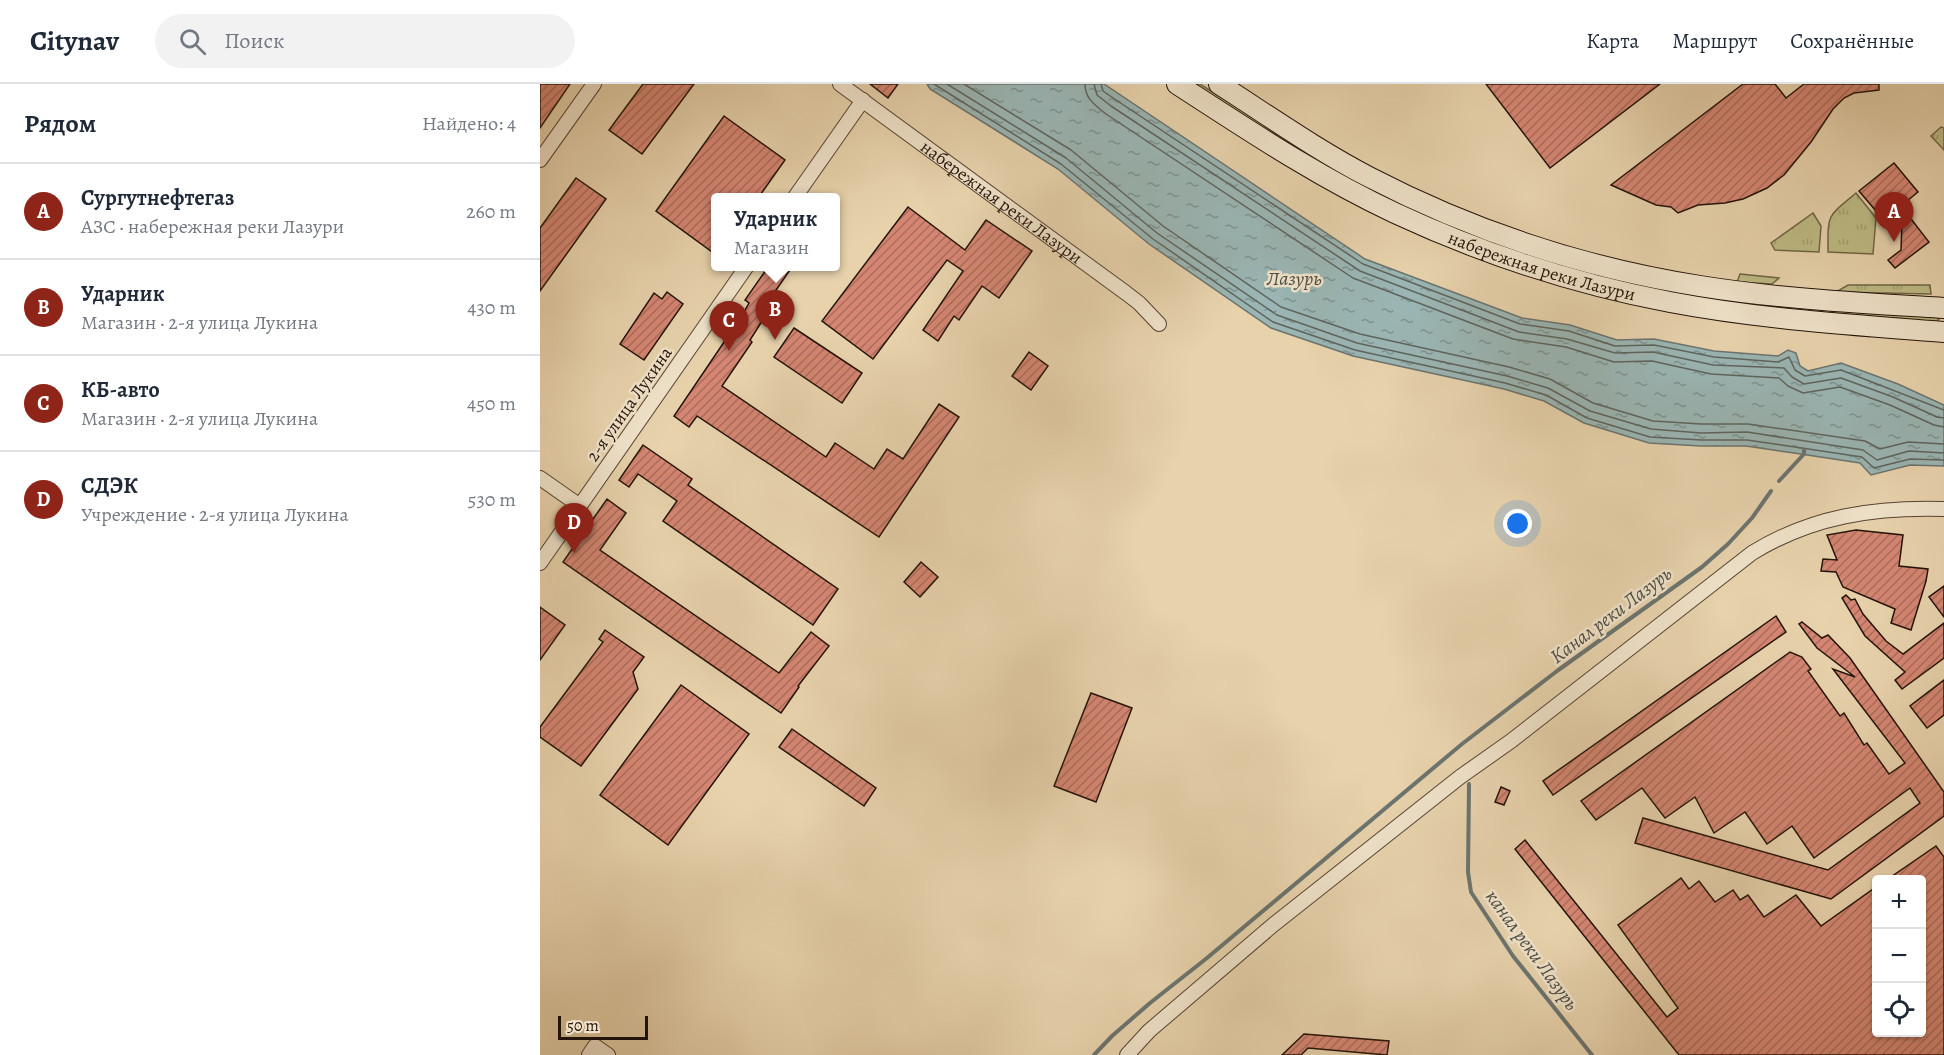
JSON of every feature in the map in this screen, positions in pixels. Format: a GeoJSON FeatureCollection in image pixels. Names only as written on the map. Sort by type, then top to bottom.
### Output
{"type":"FeatureCollection","features":[{"type":"Feature","properties":{"kind":"main road","name":"набережная реки Лазури"},"geometry":{"type":"LineString","coordinates":[[1177,84],[1320,174],[1394,212],[1470,245],[1549,272],[1630,293],[1712,309],[1796,308],[1831,301],[1944,308]]}},
{"type":"Feature","properties":{"kind":"main road","name":"набережная реки Лазури"},"geometry":{"type":"LineString","coordinates":[[1219,84],[1277,124],[1342,163],[1410,197],[1490,231],[1552,252],[1645,276],[1721,290],[1796,308],[1830,321],[1944,332]]}},
{"type":"Feature","properties":{"kind":"main road"},"geometry":{"type":"LineString","coordinates":[[1830,321],[1826,318],[1824,309],[1831,301]]}},
{"type":"Feature","properties":{"kind":"street"},"geometry":{"type":"LineString","coordinates":[[540,160],[594,84]]}},
{"type":"Feature","properties":{"kind":"street","name":"набережная реки Лазури"},"geometry":{"type":"LineString","coordinates":[[840,84],[1126,293],[1159,324]]}},
{"type":"Feature","properties":{"kind":"street"},"geometry":{"type":"LineString","coordinates":[[798,193],[862,100]]}},
{"type":"Feature","properties":{"kind":"street","name":"2-я улица Лукина"},"geometry":{"type":"LineString","coordinates":[[540,563],[744,271]]}},
{"type":"Feature","properties":{"kind":"street"},"geometry":{"type":"LineString","coordinates":[[540,478],[580,506]]}},
{"type":"Feature","properties":{"kind":"street"},"geometry":{"type":"LineString","coordinates":[[1127,1055],[1149,1031],[1283,918],[1460,777],[1511,741],[1752,553],[1790,532],[1849,514],[1922,508],[1944,509]]}},
{"type":"Feature","properties":{"kind":"street"},"geometry":{"type":"LineString","coordinates":[[592,1051],[608,1055]]}},
{"type":"Feature","properties":{"kind":"green space"},"geometry":{"type":"Polygon","coordinates":[[[1190,84],[1200,84],[1290,141],[1513,249],[1578,270],[1631,282],[1790,304],[1791,308],[1788,310],[1719,302],[1628,286],[1499,249],[1355,185],[1190,84]]]}},
{"type":"Feature","properties":{"kind":"green space"},"geometry":{"type":"Polygon","coordinates":[[[1941,127],[1944,128],[1944,150],[1931,136],[1941,127]]]}},
{"type":"Feature","properties":{"kind":"green space"},"geometry":{"type":"Polygon","coordinates":[[[1856,193],[1876,218],[1873,254],[1828,252],[1828,230],[1831,218],[1839,207],[1856,193]]]}},
{"type":"Feature","properties":{"kind":"green space"},"geometry":{"type":"Polygon","coordinates":[[[1813,213],[1821,226],[1819,252],[1775,250],[1771,243],[1813,213]]]}},
{"type":"Feature","properties":{"kind":"green space"},"geometry":{"type":"Polygon","coordinates":[[[1740,274],[1779,278],[1772,284],[1737,282],[1740,274]]]}},
{"type":"Feature","properties":{"kind":"green space"},"geometry":{"type":"Polygon","coordinates":[[[1848,285],[1930,285],[1931,294],[1836,292],[1848,285]]]}},
{"type":"Feature","properties":{"kind":"green space"},"geometry":{"type":"Polygon","coordinates":[[[1834,309],[1937,316],[1939,319],[1937,322],[1833,314],[1831,311],[1834,309]]]}},
{"type":"Feature","properties":{"kind":"water","name":"Лазурь"},"geometry":{"type":"Polygon","coordinates":[[[927,84],[1104,84],[1365,259],[1522,318],[1570,325],[1617,340],[1654,339],[1714,351],[1778,356],[1788,350],[1796,353],[1800,366],[1808,371],[1841,363],[1898,384],[1944,405],[1944,466],[1910,465],[1871,475],[1860,463],[1746,446],[1649,443],[1584,423],[1544,401],[1504,389],[1353,356],[1271,328],[1149,244],[1058,169],[930,89],[927,84]]]}},
{"type":"Feature","properties":{"kind":"building"},"geometry":{"type":"Polygon","coordinates":[[[540,84],[570,84],[540,128],[540,84]]]}},
{"type":"Feature","properties":{"kind":"building"},"geometry":{"type":"Polygon","coordinates":[[[643,84],[694,84],[642,154],[609,130],[643,84]]]}},
{"type":"Feature","properties":{"kind":"building"},"geometry":{"type":"Polygon","coordinates":[[[870,84],[898,84],[888,98],[870,84]]]}},
{"type":"Feature","properties":{"kind":"building"},"geometry":{"type":"Polygon","coordinates":[[[1486,84],[1660,84],[1550,168],[1486,84]]]}},
{"type":"Feature","properties":{"kind":"building"},"geometry":{"type":"Polygon","coordinates":[[[1743,84],[1775,84],[1786,98],[1804,84],[1879,84],[1879,90],[1854,93],[1844,98],[1833,109],[1811,142],[1784,175],[1767,188],[1743,199],[1698,205],[1678,213],[1671,207],[1656,205],[1611,185],[1743,84]]]}},
{"type":"Feature","properties":{"kind":"building"},"geometry":{"type":"Polygon","coordinates":[[[724,116],[785,160],[762,193],[711,193],[711,251],[656,211],[724,116]]]}},
{"type":"Feature","properties":{"kind":"building"},"geometry":{"type":"Polygon","coordinates":[[[1894,163],[1918,192],[1901,206],[1929,242],[1895,268],[1888,260],[1901,250],[1902,221],[1892,210],[1882,218],[1859,191],[1894,163]]]}},
{"type":"Feature","properties":{"kind":"building"},"geometry":{"type":"Polygon","coordinates":[[[576,178],[606,199],[540,291],[540,228],[576,178]]]}},
{"type":"Feature","properties":{"kind":"building"},"geometry":{"type":"Polygon","coordinates":[[[908,207],[965,250],[986,220],[1032,251],[999,298],[982,286],[959,320],[954,316],[938,341],[923,330],[963,271],[947,260],[873,359],[822,321],[908,207]]]}},
{"type":"Feature","properties":{"kind":"building"},"geometry":{"type":"Polygon","coordinates":[[[765,271],[789,271],[761,312],[766,315],[750,340],[752,342],[722,386],[826,457],[835,443],[874,469],[887,449],[903,459],[939,404],[959,417],[879,537],[697,416],[689,427],[674,416],[741,317],[749,303],[745,300],[765,271]]]}},
{"type":"Feature","properties":{"kind":"building"},"geometry":{"type":"Polygon","coordinates":[[[667,292],[683,304],[644,360],[620,344],[654,293],[662,299],[667,292]]]}},
{"type":"Feature","properties":{"kind":"building"},"geometry":{"type":"Polygon","coordinates":[[[794,328],[862,373],[842,403],[774,357],[794,328]]]}},
{"type":"Feature","properties":{"kind":"building"},"geometry":{"type":"Polygon","coordinates":[[[1029,352],[1048,366],[1031,390],[1012,376],[1029,352]]]}},
{"type":"Feature","properties":{"kind":"building"},"geometry":{"type":"Polygon","coordinates":[[[643,445],[692,479],[688,485],[838,589],[813,625],[663,521],[677,501],[638,474],[629,487],[619,480],[643,445]]]}},
{"type":"Feature","properties":{"kind":"building"},"geometry":{"type":"Polygon","coordinates":[[[607,499],[626,513],[600,550],[779,673],[811,632],[829,646],[798,686],[781,713],[563,562],[607,499]]]}},
{"type":"Feature","properties":{"kind":"building"},"geometry":{"type":"Polygon","coordinates":[[[1856,530],[1903,535],[1899,566],[1928,569],[1911,630],[1891,623],[1895,609],[1843,587],[1836,572],[1821,571],[1823,559],[1837,560],[1827,535],[1856,530]]]}},
{"type":"Feature","properties":{"kind":"building"},"geometry":{"type":"Polygon","coordinates":[[[921,562],[938,577],[920,597],[904,582],[921,562]]]}},
{"type":"Feature","properties":{"kind":"building"},"geometry":{"type":"Polygon","coordinates":[[[1944,586],[1944,617],[1929,597],[1944,586]]]}},
{"type":"Feature","properties":{"kind":"building"},"geometry":{"type":"Polygon","coordinates":[[[1846,595],[1851,600],[1855,599],[1863,614],[1886,641],[1903,654],[1944,623],[1944,658],[1902,689],[1895,680],[1905,672],[1865,636],[1842,598],[1846,595]]]}},
{"type":"Feature","properties":{"kind":"building"},"geometry":{"type":"Polygon","coordinates":[[[540,607],[565,625],[540,660],[540,607]]]}},
{"type":"Feature","properties":{"kind":"building"},"geometry":{"type":"Polygon","coordinates":[[[1776,616],[1786,632],[1553,795],[1543,781],[1776,616]]]}},
{"type":"Feature","properties":{"kind":"building"},"geometry":{"type":"Polygon","coordinates":[[[1802,622],[1822,638],[1828,635],[1850,658],[1944,792],[1944,816],[1831,899],[1635,843],[1643,818],[1828,870],[1920,803],[1910,788],[1814,858],[1792,826],[1767,844],[1745,812],[1714,833],[1695,797],[1665,818],[1642,788],[1596,820],[1581,801],[1790,652],[1802,657],[1811,669],[1808,671],[1840,716],[1844,713],[1864,745],[1867,743],[1889,774],[1905,763],[1833,669],[1855,677],[1817,648],[1799,624],[1802,622]]]}},
{"type":"Feature","properties":{"kind":"building"},"geometry":{"type":"Polygon","coordinates":[[[605,630],[644,657],[633,672],[638,689],[581,766],[540,737],[540,727],[603,642],[599,639],[605,630]]]}},
{"type":"Feature","properties":{"kind":"building"},"geometry":{"type":"Polygon","coordinates":[[[1944,680],[1944,715],[1927,728],[1910,706],[1944,680]]]}},
{"type":"Feature","properties":{"kind":"building"},"geometry":{"type":"Polygon","coordinates":[[[681,685],[749,734],[668,845],[600,795],[681,685]]]}},
{"type":"Feature","properties":{"kind":"building"},"geometry":{"type":"Polygon","coordinates":[[[1091,693],[1132,708],[1096,802],[1054,786],[1091,693]]]}},
{"type":"Feature","properties":{"kind":"building"},"geometry":{"type":"Polygon","coordinates":[[[792,729],[876,788],[864,806],[779,747],[792,729]]]}},
{"type":"Feature","properties":{"kind":"building"},"geometry":{"type":"Polygon","coordinates":[[[1501,787],[1510,791],[1504,805],[1495,802],[1501,787]]]}},
{"type":"Feature","properties":{"kind":"building"},"geometry":{"type":"Polygon","coordinates":[[[1525,840],[1667,1017],[1678,1008],[1618,925],[1681,878],[1689,889],[1699,881],[1715,902],[1733,890],[1740,900],[1748,895],[1764,917],[1796,895],[1821,926],[1872,890],[1872,1037],[1926,1037],[1926,875],[1894,875],[1936,846],[1944,857],[1944,1055],[1679,1055],[1515,849],[1525,840]]]}},
{"type":"Feature","properties":{"kind":"building"},"geometry":{"type":"Polygon","coordinates":[[[1304,1034],[1389,1041],[1387,1055],[1308,1048],[1301,1055],[1282,1055],[1304,1034]]]}},
{"type":"Feature","properties":{"kind":"waterway"},"geometry":{"type":"LineString","coordinates":[[1779,481],[1804,454],[1804,450]]}},
{"type":"Feature","properties":{"kind":"waterway","name":"Канал реки Лазурь"},"geometry":{"type":"LineString","coordinates":[[1094,1055],[1150,1003],[1462,744],[1557,671],[1702,567],[1752,518],[1771,491]]}},
{"type":"Feature","properties":{"kind":"waterway","name":"канал реки Лазурь"},"geometry":{"type":"LineString","coordinates":[[1469,784],[1468,872],[1471,892],[1513,956],[1592,1055]]}},
{"type":"Feature","properties":{"kind":"place","name":"Сургутнефтегаз"},"geometry":{"type":"Point","coordinates":[1894,242]}},
{"type":"Feature","properties":{"kind":"place","name":"Ударник"},"geometry":{"type":"Point","coordinates":[775,340]}},
{"type":"Feature","properties":{"kind":"place","name":"КБ-авто"},"geometry":{"type":"Point","coordinates":[729,351]}},
{"type":"Feature","properties":{"kind":"place","name":"СДЭК"},"geometry":{"type":"Point","coordinates":[574,553]}}]}
